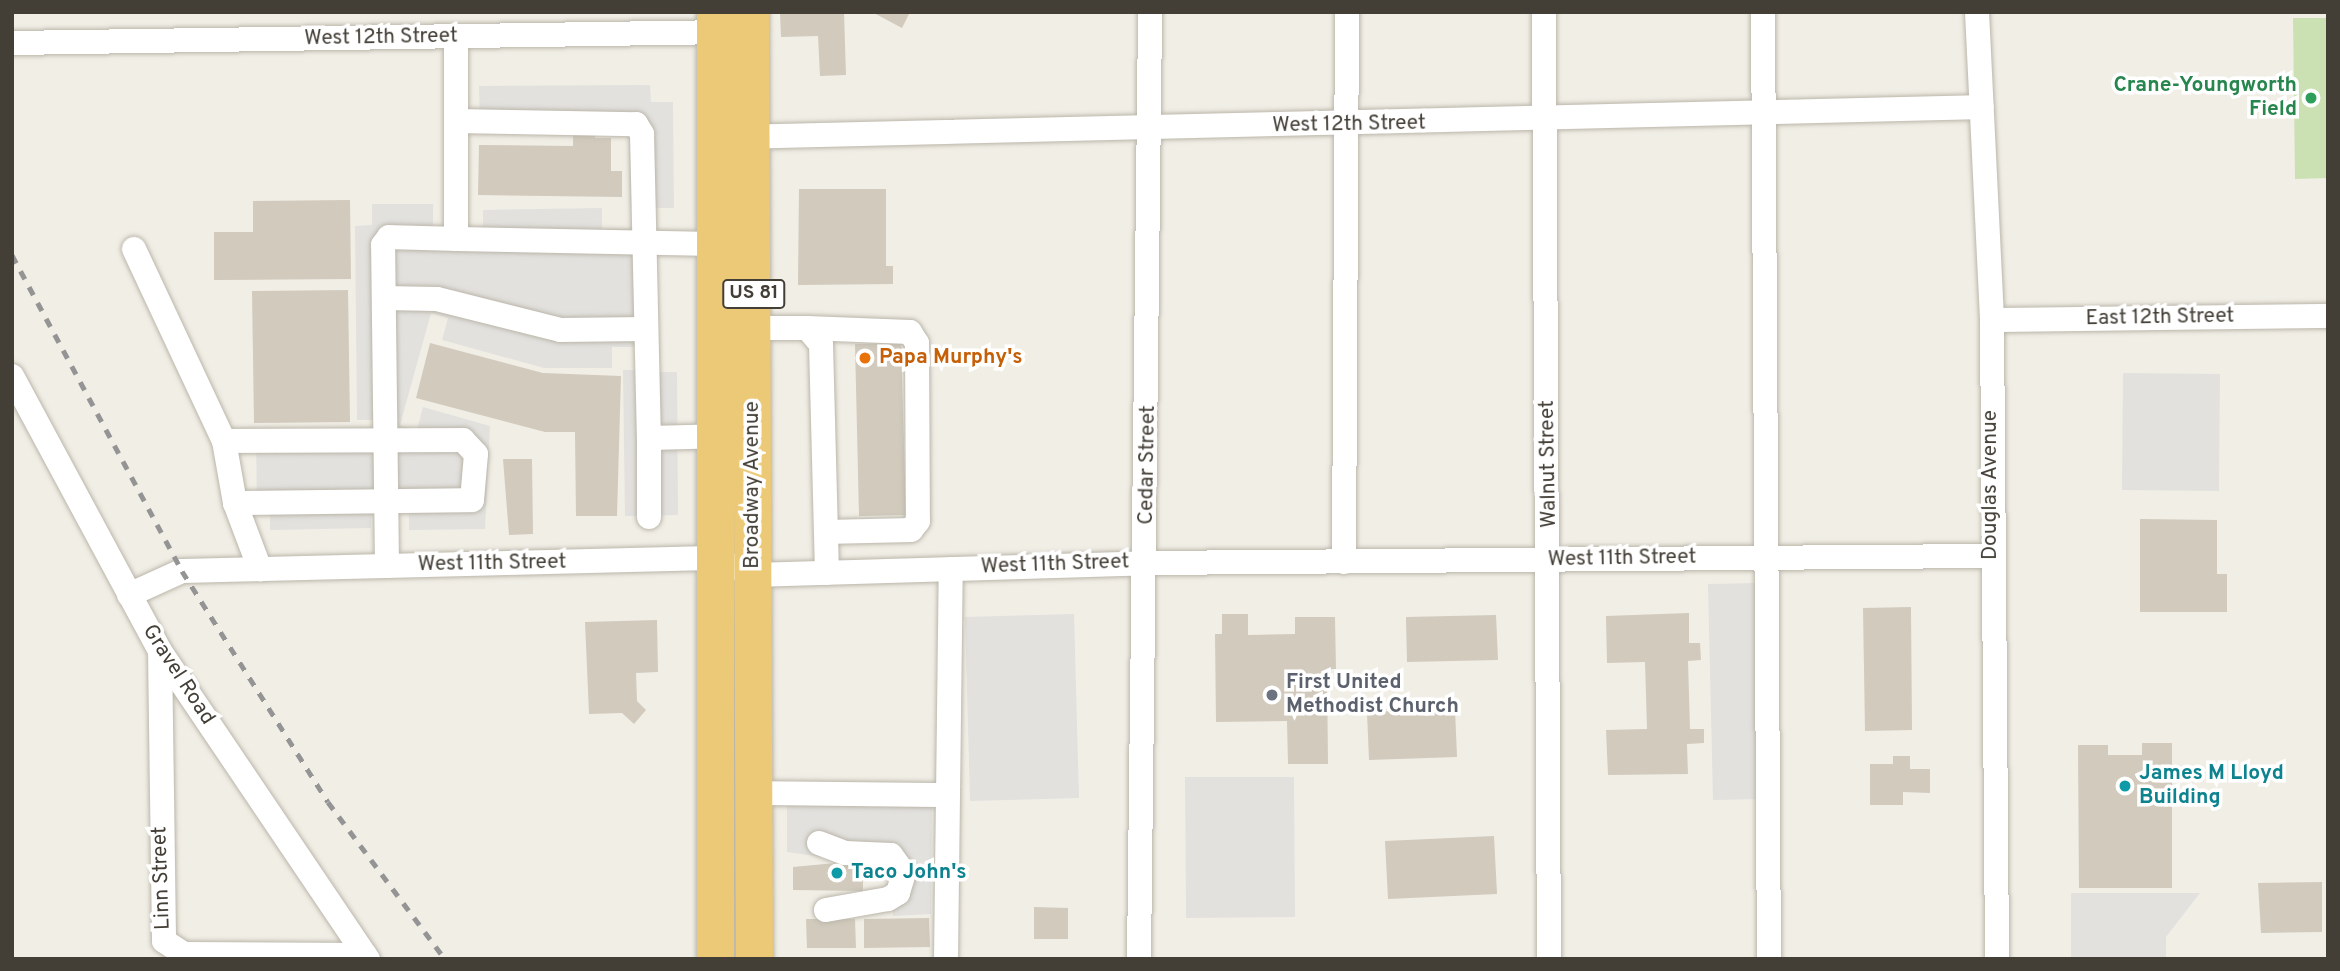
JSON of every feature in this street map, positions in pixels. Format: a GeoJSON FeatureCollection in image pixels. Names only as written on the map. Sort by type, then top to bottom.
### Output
{"type":"FeatureCollection","features":[{"type":"Feature","properties":{"kind":"highway","name":"Broadway Avenue"},"geometry":{"type":"LineString","coordinates":[[733,22],[754,136],[754,959]]}},
{"type":"Feature","properties":{"kind":"highway","name":"Broadway Avenue"},"geometry":{"type":"LineString","coordinates":[[715,959],[717,137],[733,22]]}},
{"type":"Feature","properties":{"kind":"street","name":"Cedar Street"},"geometry":{"type":"LineString","coordinates":[[1139,959],[1147,562],[1152,130],[1150,12]]}},
{"type":"Feature","properties":{"kind":"street"},"geometry":{"type":"LineString","coordinates":[[1344,562],[1347,12]]}},
{"type":"Feature","properties":{"kind":"street","name":"Walnut Street"},"geometry":{"type":"LineString","coordinates":[[1544,12],[1543,121],[1550,560],[1549,959]]}},
{"type":"Feature","properties":{"kind":"street"},"geometry":{"type":"LineString","coordinates":[[1763,12],[1762,558],[1769,959]]}},
{"type":"Feature","properties":{"kind":"street","name":"Douglas Avenue"},"geometry":{"type":"LineString","coordinates":[[1977,12],[1992,320],[1991,556],[1997,959]]}},
{"type":"Feature","properties":{"kind":"street","name":"West 12th Street"},"geometry":{"type":"LineString","coordinates":[[12,43],[456,37],[733,22]]}},
{"type":"Feature","properties":{"kind":"street"},"geometry":{"type":"LineString","coordinates":[[456,37],[456,239]]}},
{"type":"Feature","properties":{"kind":"street","name":"West 12th Street"},"geometry":{"type":"LineString","coordinates":[[717,137],[1543,121],[1982,107]]}},
{"type":"Feature","properties":{"kind":"street"},"geometry":{"type":"LineString","coordinates":[[456,121],[636,124],[642,134],[649,517]]}},
{"type":"Feature","properties":{"kind":"street"},"geometry":{"type":"LineString","coordinates":[[387,566],[383,245],[389,237],[754,244]]}},
{"type":"Feature","properties":{"kind":"street"},"geometry":{"type":"LineString","coordinates":[[134,249],[224,441],[235,503],[260,569]]}},
{"type":"Feature","properties":{"kind":"street"},"geometry":{"type":"LineString","coordinates":[[384,298],[437,299],[560,330],[646,329]]}},
{"type":"Feature","properties":{"kind":"street","name":"East 12th Street"},"geometry":{"type":"LineString","coordinates":[[1992,320],[2328,316]]}},
{"type":"Feature","properties":{"kind":"street"},"geometry":{"type":"LineString","coordinates":[[716,328],[910,332],[917,343],[918,521],[911,530],[826,532]]}},
{"type":"Feature","properties":{"kind":"street"},"geometry":{"type":"LineString","coordinates":[[807,328],[821,344],[827,573]]}},
{"type":"Feature","properties":{"kind":"street","name":"Gravel Road"},"geometry":{"type":"LineString","coordinates":[[12,376],[160,651],[366,957]]}},
{"type":"Feature","properties":{"kind":"street"},"geometry":{"type":"LineString","coordinates":[[649,438],[754,436]]}},
{"type":"Feature","properties":{"kind":"street"},"geometry":{"type":"LineString","coordinates":[[224,441],[463,440],[476,454],[478,489],[472,500],[235,503]]}},
{"type":"Feature","properties":{"kind":"street","name":"West 11th Street"},"geometry":{"type":"LineString","coordinates":[[129,595],[181,570],[714,558],[753,575],[1147,562],[1991,556]]}},
{"type":"Feature","properties":{"kind":"street"},"geometry":{"type":"LineString","coordinates":[[946,959],[951,569]]}},
{"type":"Feature","properties":{"kind":"street","name":"Linn Street"},"geometry":{"type":"LineString","coordinates":[[160,651],[164,941],[184,954],[366,957]]}},
{"type":"Feature","properties":{"kind":"street"},"geometry":{"type":"LineString","coordinates":[[754,793],[948,795]]}},
{"type":"Feature","properties":{"kind":"street"},"geometry":{"type":"LineString","coordinates":[[819,843],[845,853],[891,855],[904,873],[898,893],[888,899],[826,910]]}},
{"type":"Feature","properties":{"kind":"green space","name":"Crane-Youngworth Field"},"geometry":{"type":"Polygon","coordinates":[[[2293,18],[2328,18],[2328,178],[2295,179],[2293,18]]]}},
{"type":"Feature","properties":{"kind":"shaded area"},"geometry":{"type":"Polygon","coordinates":[[[650,85],[651,102],[673,102],[674,208],[630,208],[629,124],[480,124],[479,86],[650,85]]]}},
{"type":"Feature","properties":{"kind":"shaded area"},"geometry":{"type":"Polygon","coordinates":[[[372,204],[433,204],[433,228],[483,228],[483,210],[602,208],[602,229],[654,228],[656,372],[677,372],[678,515],[625,516],[623,370],[635,370],[635,347],[612,347],[612,368],[544,368],[442,340],[448,318],[431,313],[400,425],[417,430],[423,407],[490,426],[485,529],[409,530],[409,510],[371,510],[371,528],[270,530],[270,510],[257,510],[256,430],[381,428],[380,420],[357,420],[355,226],[372,225],[372,204]]]}},
{"type":"Feature","properties":{"kind":"shaded area"},"geometry":{"type":"Polygon","coordinates":[[[2123,373],[2220,374],[2219,491],[2122,490],[2123,373]]]}},
{"type":"Feature","properties":{"kind":"shaded area"},"geometry":{"type":"Polygon","coordinates":[[[1755,583],[1759,799],[1713,800],[1708,584],[1755,583]]]}},
{"type":"Feature","properties":{"kind":"shaded area"},"geometry":{"type":"Polygon","coordinates":[[[1074,614],[1079,798],[970,801],[965,617],[1074,614]]]}},
{"type":"Feature","properties":{"kind":"shaded area"},"geometry":{"type":"Polygon","coordinates":[[[1185,777],[1294,777],[1295,917],[1186,918],[1185,777]]]}},
{"type":"Feature","properties":{"kind":"shaded area"},"geometry":{"type":"Polygon","coordinates":[[[787,800],[932,801],[931,914],[893,916],[892,904],[910,870],[787,852],[787,800]]]}},
{"type":"Feature","properties":{"kind":"shaded area"},"geometry":{"type":"Polygon","coordinates":[[[2071,893],[2200,893],[2166,937],[2166,959],[2071,959],[2071,893]]]}},
{"type":"Feature","properties":{"kind":"building"},"geometry":{"type":"Polygon","coordinates":[[[780,12],[844,12],[846,75],[820,76],[818,36],[781,37],[780,12]]]}},
{"type":"Feature","properties":{"kind":"building"},"geometry":{"type":"Polygon","coordinates":[[[872,12],[910,12],[902,28],[872,12]]]}},
{"type":"Feature","properties":{"kind":"building"},"geometry":{"type":"Polygon","coordinates":[[[573,127],[595,127],[595,138],[611,138],[611,171],[622,171],[622,197],[478,195],[479,145],[573,146],[573,127]]]}},
{"type":"Feature","properties":{"kind":"building"},"geometry":{"type":"Polygon","coordinates":[[[799,189],[886,189],[886,266],[893,266],[893,284],[798,285],[799,189]]]}},
{"type":"Feature","properties":{"kind":"building"},"geometry":{"type":"Polygon","coordinates":[[[350,200],[351,279],[214,280],[214,232],[253,232],[253,201],[350,200]]]}},
{"type":"Feature","properties":{"kind":"building"},"geometry":{"type":"Polygon","coordinates":[[[348,290],[350,422],[254,423],[252,291],[348,290]]]}},
{"type":"Feature","properties":{"kind":"building"},"geometry":{"type":"Polygon","coordinates":[[[430,343],[543,373],[621,376],[617,516],[576,516],[575,432],[545,432],[416,398],[430,343]]]}},
{"type":"Feature","properties":{"kind":"building"},"geometry":{"type":"Polygon","coordinates":[[[901,343],[906,515],[859,516],[855,344],[901,343]]]}},
{"type":"Feature","properties":{"kind":"building"},"geometry":{"type":"Polygon","coordinates":[[[503,459],[532,459],[533,534],[509,535],[503,459]]]}},
{"type":"Feature","properties":{"kind":"building"},"geometry":{"type":"Polygon","coordinates":[[[2140,519],[2217,520],[2217,574],[2227,574],[2227,612],[2140,612],[2140,519]]]}},
{"type":"Feature","properties":{"kind":"building"},"geometry":{"type":"Polygon","coordinates":[[[1911,607],[1912,730],[1865,731],[1863,608],[1911,607]]]}},
{"type":"Feature","properties":{"kind":"building"},"geometry":{"type":"Polygon","coordinates":[[[1689,613],[1689,643],[1700,643],[1701,660],[1688,661],[1690,729],[1704,729],[1704,743],[1687,744],[1688,774],[1608,775],[1606,730],[1647,729],[1645,662],[1607,663],[1606,616],[1689,613]]]}},
{"type":"Feature","properties":{"kind":"building","name":"First United Methodist Church"},"geometry":{"type":"Polygon","coordinates":[[[1222,614],[1248,614],[1248,635],[1295,634],[1295,617],[1335,617],[1336,669],[1327,669],[1328,764],[1288,764],[1287,721],[1216,722],[1215,634],[1222,634],[1222,614]]]}},
{"type":"Feature","properties":{"kind":"building"},"geometry":{"type":"Polygon","coordinates":[[[1496,615],[1498,660],[1407,662],[1406,617],[1496,615]]]}},
{"type":"Feature","properties":{"kind":"building"},"geometry":{"type":"Polygon","coordinates":[[[657,620],[658,672],[636,673],[637,701],[646,710],[634,724],[622,713],[589,714],[585,622],[657,620]]]}},
{"type":"Feature","properties":{"kind":"building"},"geometry":{"type":"Polygon","coordinates":[[[1455,709],[1457,757],[1369,760],[1367,712],[1455,709]]]}},
{"type":"Feature","properties":{"kind":"building","name":"James M Lloyd Building"},"geometry":{"type":"Polygon","coordinates":[[[2142,743],[2172,743],[2172,888],[2079,888],[2078,745],[2108,745],[2108,755],[2142,755],[2142,743]]]}},
{"type":"Feature","properties":{"kind":"building"},"geometry":{"type":"Polygon","coordinates":[[[1893,756],[1910,756],[1910,769],[1930,769],[1930,793],[1903,792],[1903,805],[1870,805],[1870,764],[1893,764],[1893,756]]]}},
{"type":"Feature","properties":{"kind":"building"},"geometry":{"type":"Polygon","coordinates":[[[1494,836],[1497,894],[1388,899],[1385,841],[1494,836]]]}},
{"type":"Feature","properties":{"kind":"building","name":"Taco John's"},"geometry":{"type":"Polygon","coordinates":[[[878,859],[881,878],[863,880],[863,891],[793,890],[793,867],[878,859]]]}},
{"type":"Feature","properties":{"kind":"building"},"geometry":{"type":"Polygon","coordinates":[[[2322,882],[2322,932],[2261,933],[2258,883],[2322,882]]]}},
{"type":"Feature","properties":{"kind":"building"},"geometry":{"type":"Polygon","coordinates":[[[1034,907],[1068,908],[1068,939],[1034,939],[1034,907]]]}},
{"type":"Feature","properties":{"kind":"building"},"geometry":{"type":"Polygon","coordinates":[[[929,918],[930,947],[864,948],[864,919],[929,918]]]}},
{"type":"Feature","properties":{"kind":"building"},"geometry":{"type":"Polygon","coordinates":[[[806,919],[855,919],[856,948],[807,948],[806,919]]]}},
{"type":"Feature","properties":{"kind":"railway"},"geometry":{"type":"LineString","coordinates":[[12,255],[182,571],[328,802],[445,959]]}},
{"type":"Feature","properties":{"kind":"place","name":"Crane-Youngworth Field"},"geometry":{"type":"Point","coordinates":[2311,98]}},
{"type":"Feature","properties":{"kind":"place","name":"Papa Murphy's"},"geometry":{"type":"Point","coordinates":[865,358]}},
{"type":"Feature","properties":{"kind":"place","name":"First United Methodist Church"},"geometry":{"type":"Point","coordinates":[1272,695]}},
{"type":"Feature","properties":{"kind":"place","name":"James M Lloyd Building"},"geometry":{"type":"Point","coordinates":[2125,786]}},
{"type":"Feature","properties":{"kind":"place","name":"Taco John's"},"geometry":{"type":"Point","coordinates":[837,873]}}]}
